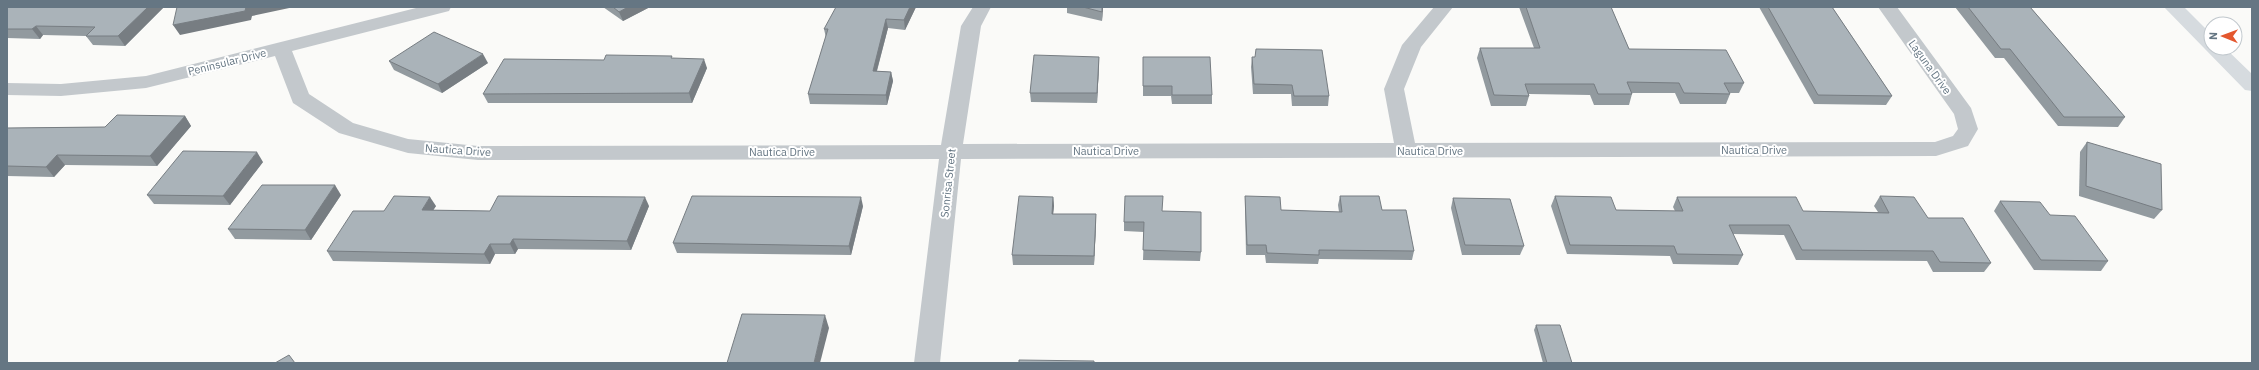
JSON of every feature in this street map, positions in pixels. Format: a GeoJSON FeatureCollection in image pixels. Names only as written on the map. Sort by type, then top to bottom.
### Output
{"type":"FeatureCollection","features":[{"type":"Feature","properties":{"kind":"main road"},"geometry":{"type":"LineString","coordinates":[[2173,7],[2203,37]]}},
{"type":"Feature","properties":{"kind":"main road"},"geometry":{"type":"LineString","coordinates":[[2222,56],[2252,85]]}},
{"type":"Feature","properties":{"kind":"street","name":"Peninsular Drive"},"geometry":{"type":"LineString","coordinates":[[7,89],[61,90],[146,82],[282,49],[442,7]]}},
{"type":"Feature","properties":{"kind":"street","name":"Sonrisa Street"},"geometry":{"type":"LineString","coordinates":[[926,363],[936,296],[951,151],[971,26],[982,7]]}},
{"type":"Feature","properties":{"kind":"street"},"geometry":{"type":"LineString","coordinates":[[1406,151],[1394,89],[1412,45],[1444,7]]}},
{"type":"Feature","properties":{"kind":"street","name":"Laguna Drive"},"geometry":{"type":"LineString","coordinates":[[1887,7],[1964,113],[1968,129]]}},
{"type":"Feature","properties":{"kind":"street","name":"Nautica Drive"},"geometry":{"type":"LineString","coordinates":[[282,49],[300,98],[346,128],[408,146],[478,153],[1936,150],[1960,141],[1968,129]]}},
{"type":"Feature","properties":{"kind":"building"},"geometry":{"type":"Polygon","coordinates":[[[7,7],[148,7],[118,36],[86,36],[95,27],[36,26],[32,29],[7,29],[7,7]]]}},
{"type":"Feature","properties":{"kind":"building"},"geometry":{"type":"Polygon","coordinates":[[[177,7],[246,7],[245,11],[173,25],[177,7]]]}},
{"type":"Feature","properties":{"kind":"building"},"geometry":{"type":"Polygon","coordinates":[[[613,7],[628,7],[619,12],[613,7]]]}},
{"type":"Feature","properties":{"kind":"building"},"geometry":{"type":"Polygon","coordinates":[[[836,7],[910,7],[904,20],[886,19],[873,71],[891,72],[886,95],[808,94],[828,29],[824,29],[836,7]]]}},
{"type":"Feature","properties":{"kind":"building"},"geometry":{"type":"Polygon","coordinates":[[[1083,7],[1102,7],[1102,12],[1083,7]]]}},
{"type":"Feature","properties":{"kind":"building"},"geometry":{"type":"Polygon","coordinates":[[[1526,7],[1611,7],[1629,49],[1726,50],[1744,83],[1724,83],[1730,94],[1684,93],[1679,83],[1627,82],[1632,94],[1598,94],[1594,84],[1525,84],[1529,96],[1494,95],[1480,48],[1540,48],[1526,7]]]}},
{"type":"Feature","properties":{"kind":"building"},"geometry":{"type":"Polygon","coordinates":[[[1768,7],[1832,7],[1892,96],[1818,95],[1768,7]]]}},
{"type":"Feature","properties":{"kind":"building"},"geometry":{"type":"Polygon","coordinates":[[[1968,7],[2030,7],[2125,117],[2064,117],[2010,49],[2001,49],[1968,7]]]}},
{"type":"Feature","properties":{"kind":"building"},"geometry":{"type":"Polygon","coordinates":[[[434,32],[483,54],[438,84],[389,61],[434,32]]]}},
{"type":"Feature","properties":{"kind":"building"},"geometry":{"type":"Polygon","coordinates":[[[1256,49],[1322,50],[1329,96],[1294,96],[1292,85],[1254,84],[1252,57],[1255,57],[1256,49]]]}},
{"type":"Feature","properties":{"kind":"building"},"geometry":{"type":"Polygon","coordinates":[[[606,55],[672,56],[671,58],[704,59],[689,93],[483,94],[504,59],[604,60],[606,55]]]}},
{"type":"Feature","properties":{"kind":"building"},"geometry":{"type":"Polygon","coordinates":[[[1034,55],[1099,57],[1097,93],[1030,93],[1034,55]]]}},
{"type":"Feature","properties":{"kind":"building"},"geometry":{"type":"Polygon","coordinates":[[[1143,57],[1210,57],[1212,95],[1172,95],[1172,86],[1143,86],[1143,57]]]}},
{"type":"Feature","properties":{"kind":"building"},"geometry":{"type":"Polygon","coordinates":[[[117,115],[185,116],[150,156],[57,155],[46,167],[7,166],[7,128],[105,127],[117,115]]]}},
{"type":"Feature","properties":{"kind":"building"},"geometry":{"type":"Polygon","coordinates":[[[2087,142],[2161,164],[2162,210],[2086,186],[2087,142]]]}},
{"type":"Feature","properties":{"kind":"building"},"geometry":{"type":"Polygon","coordinates":[[[183,151],[257,152],[223,196],[147,195],[183,151]]]}},
{"type":"Feature","properties":{"kind":"building"},"geometry":{"type":"Polygon","coordinates":[[[262,185],[335,185],[305,230],[228,229],[262,185]]]}},
{"type":"Feature","properties":{"kind":"building"},"geometry":{"type":"Polygon","coordinates":[[[394,196],[430,197],[422,210],[490,211],[498,196],[645,197],[627,241],[513,239],[510,244],[490,244],[484,254],[327,251],[353,211],[384,211],[394,196]]]}},
{"type":"Feature","properties":{"kind":"building"},"geometry":{"type":"Polygon","coordinates":[[[692,196],[861,197],[849,246],[673,243],[692,196]]]}},
{"type":"Feature","properties":{"kind":"building"},"geometry":{"type":"Polygon","coordinates":[[[1019,196],[1053,197],[1052,214],[1096,214],[1094,256],[1012,255],[1019,196]]]}},
{"type":"Feature","properties":{"kind":"building"},"geometry":{"type":"Polygon","coordinates":[[[1125,196],[1163,196],[1162,211],[1201,212],[1201,252],[1143,250],[1144,222],[1124,222],[1125,196]]]}},
{"type":"Feature","properties":{"kind":"building"},"geometry":{"type":"Polygon","coordinates":[[[1245,196],[1280,197],[1281,210],[1342,212],[1340,196],[1379,196],[1382,210],[1406,210],[1414,251],[1319,250],[1319,255],[1267,253],[1266,245],[1247,245],[1245,196]]]}},
{"type":"Feature","properties":{"kind":"building"},"geometry":{"type":"Polygon","coordinates":[[[1555,196],[1611,197],[1616,210],[1683,211],[1677,197],[1796,197],[1803,211],[1889,213],[1880,196],[1914,197],[1928,218],[1963,218],[1991,263],[1940,262],[1933,251],[1802,250],[1789,225],[1729,225],[1743,255],[1677,254],[1674,246],[1570,245],[1555,196]]]}},
{"type":"Feature","properties":{"kind":"building"},"geometry":{"type":"Polygon","coordinates":[[[1453,198],[1510,199],[1524,246],[1465,245],[1453,198]]]}},
{"type":"Feature","properties":{"kind":"building"},"geometry":{"type":"Polygon","coordinates":[[[2000,201],[2040,202],[2050,215],[2075,216],[2108,261],[2041,260],[2000,201]]]}},
{"type":"Feature","properties":{"kind":"building"},"geometry":{"type":"Polygon","coordinates":[[[742,314],[825,315],[814,363],[727,363],[742,314]]]}},
{"type":"Feature","properties":{"kind":"building"},"geometry":{"type":"Polygon","coordinates":[[[1536,325],[1560,325],[1572,363],[1547,363],[1536,325]]]}},
{"type":"Feature","properties":{"kind":"building"},"geometry":{"type":"Polygon","coordinates":[[[289,355],[295,363],[275,363],[289,355]]]}},
{"type":"Feature","properties":{"kind":"building"},"geometry":{"type":"Polygon","coordinates":[[[1019,360],[1094,361],[1094,363],[1019,363],[1019,360]]]}}]}
